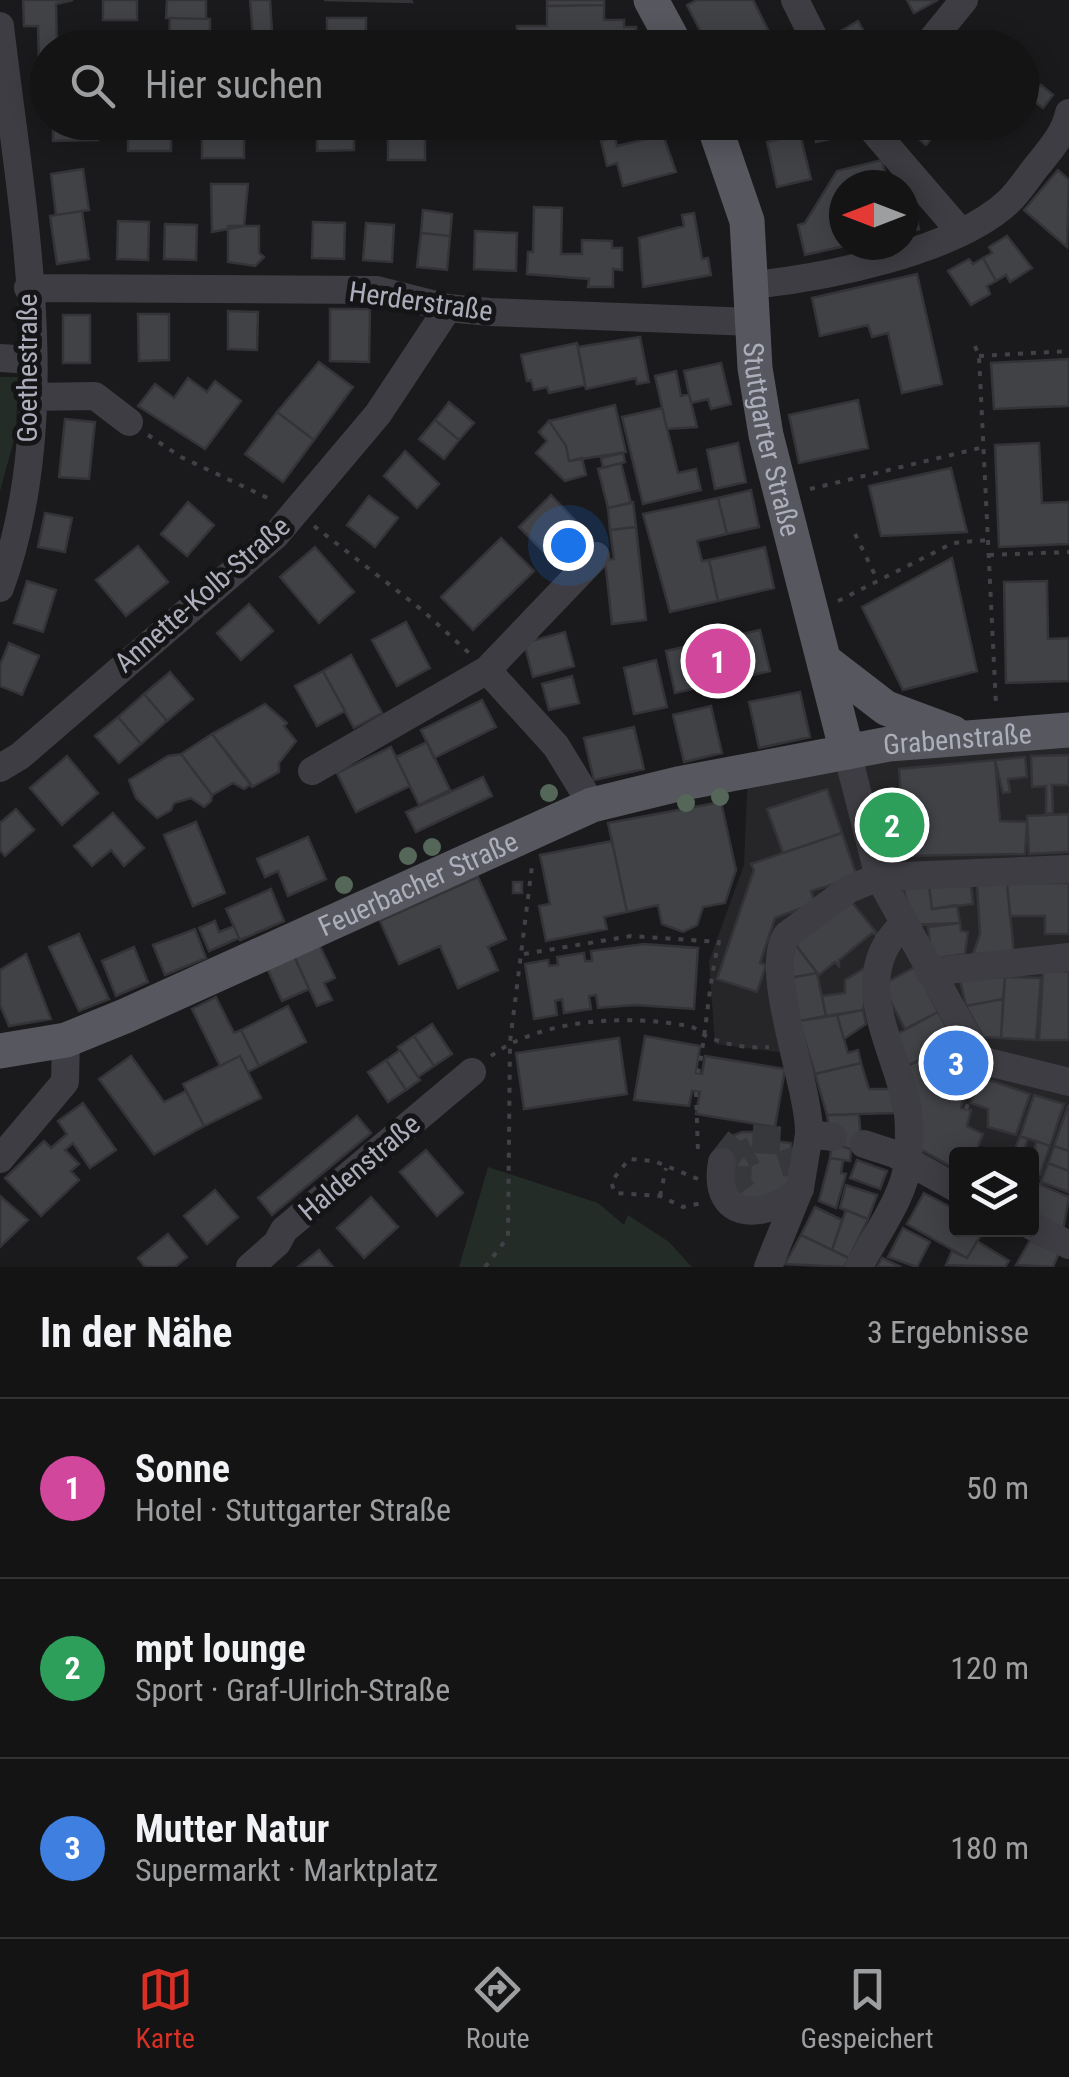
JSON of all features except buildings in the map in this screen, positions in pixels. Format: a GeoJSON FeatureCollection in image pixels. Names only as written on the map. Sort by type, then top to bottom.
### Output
{"type":"FeatureCollection","features":[{"type":"Feature","properties":{"kind":"main road"},"geometry":{"type":"LineString","coordinates":[[651,0],[667,30]]}},
{"type":"Feature","properties":{"kind":"main road","name":"Stuttgarter Straße"},"geometry":{"type":"LineString","coordinates":[[719,140],[744,208],[766,436],[847,752]]}},
{"type":"Feature","properties":{"kind":"main road"},"geometry":{"type":"LineString","coordinates":[[825,661],[886,708],[980,735]]}},
{"type":"Feature","properties":{"kind":"main road","name":"Grabenstraße"},"geometry":{"type":"LineString","coordinates":[[847,752],[980,735],[1069,730]]}},
{"type":"Feature","properties":{"kind":"main road","name":"Feuerbacher Straße"},"geometry":{"type":"LineString","coordinates":[[0,1051],[66,1040],[592,805],[847,752]]}},
{"type":"Feature","properties":{"kind":"street"},"geometry":{"type":"LineString","coordinates":[[795,0],[810,30]]}},
{"type":"Feature","properties":{"kind":"street"},"geometry":{"type":"LineString","coordinates":[[939,30],[964,0]]}},
{"type":"Feature","properties":{"kind":"street","name":"Goethestraße"},"geometry":{"type":"LineString","coordinates":[[0,26],[32,360],[26,483],[0,588]]}},
{"type":"Feature","properties":{"kind":"street"},"geometry":{"type":"LineString","coordinates":[[752,284],[782,282],[927,249],[960,232],[1007,203],[1068,121]]}},
{"type":"Feature","properties":{"kind":"street"},"geometry":{"type":"LineString","coordinates":[[881,140],[960,232]]}},
{"type":"Feature","properties":{"kind":"street","name":"Herderstraße"},"geometry":{"type":"LineString","coordinates":[[28,288],[378,290],[448,308],[753,322]]}},
{"type":"Feature","properties":{"kind":"street","name":"Annette-Kolb-Straße"},"geometry":{"type":"LineString","coordinates":[[4,767],[276,536],[378,414],[448,308]]}},
{"type":"Feature","properties":{"kind":"street"},"geometry":{"type":"LineString","coordinates":[[0,358],[32,360]]}},
{"type":"Feature","properties":{"kind":"street"},"geometry":{"type":"LineString","coordinates":[[31,397],[94,396],[130,422]]}},
{"type":"Feature","properties":{"kind":"street"},"geometry":{"type":"LineString","coordinates":[[312,771],[487,670],[596,556]]}},
{"type":"Feature","properties":{"kind":"street"},"geometry":{"type":"LineString","coordinates":[[487,670],[556,746],[592,805]]}},
{"type":"Feature","properties":{"kind":"street"},"geometry":{"type":"LineString","coordinates":[[847,752],[879,876],[903,925],[940,971],[947,1001],[980,1060],[1069,1082]]}},
{"type":"Feature","properties":{"kind":"street"},"geometry":{"type":"LineString","coordinates":[[768,1267],[798,1196],[807,1142],[794,1044],[772,984],[780,945],[787,935],[849,889],[879,876],[1069,869]]}},
{"type":"Feature","properties":{"kind":"street"},"geometry":{"type":"LineString","coordinates":[[858,1267],[904,1182],[908,1162],[908,1109],[880,1030],[876,1000],[888,938],[903,925]]}},
{"type":"Feature","properties":{"kind":"street"},"geometry":{"type":"LineString","coordinates":[[940,971],[1069,957]]}},
{"type":"Feature","properties":{"kind":"street"},"geometry":{"type":"LineString","coordinates":[[0,1159],[66,1082],[66,1040]]}},
{"type":"Feature","properties":{"kind":"street","name":"Haldenstraße"},"geometry":{"type":"LineString","coordinates":[[250,1267],[278,1243],[284,1230],[472,1072]]}},
{"type":"Feature","properties":{"kind":"street"},"geometry":{"type":"LineString","coordinates":[[864,1144],[949,1184]]}},
{"type":"Feature","properties":{"kind":"street"},"geometry":{"type":"LineString","coordinates":[[712,1171],[732,1204],[747,1211],[763,1212],[798,1196]]}},
{"type":"Feature","properties":{"kind":"street"},"geometry":{"type":"LineString","coordinates":[[1039,1230],[1069,1245]]}},
{"type":"Feature","properties":{"kind":"path"},"geometry":{"type":"LineString","coordinates":[[975,346],[979,356],[989,555],[980,735]]}},
{"type":"Feature","properties":{"kind":"path"},"geometry":{"type":"LineString","coordinates":[[979,356],[1069,351]]}},
{"type":"Feature","properties":{"kind":"path"},"geometry":{"type":"LineString","coordinates":[[130,422],[181,458],[268,499]]}},
{"type":"Feature","properties":{"kind":"path"},"geometry":{"type":"LineString","coordinates":[[781,496],[984,447]]}},
{"type":"Feature","properties":{"kind":"path"},"geometry":{"type":"LineString","coordinates":[[296,512],[422,610],[487,670]]}},
{"type":"Feature","properties":{"kind":"path"},"geometry":{"type":"LineString","coordinates":[[855,534],[878,580]]}},
{"type":"Feature","properties":{"kind":"path"},"geometry":{"type":"LineString","coordinates":[[812,614],[953,543],[988,540]]}},
{"type":"Feature","properties":{"kind":"path"},"geometry":{"type":"LineString","coordinates":[[989,555],[1069,552]]}},
{"type":"Feature","properties":{"kind":"path"},"geometry":{"type":"LineString","coordinates":[[485,1267],[508,1237],[510,1042],[532,850]]}},
{"type":"Feature","properties":{"kind":"path"},"geometry":{"type":"LineString","coordinates":[[523,954],[630,936],[719,942],[708,987],[706,1036],[698,1073]]}},
{"type":"Feature","properties":{"kind":"path"},"geometry":{"type":"LineString","coordinates":[[472,1072],[510,1042],[536,1032],[638,1021],[692,1026],[706,1036],[749,1049],[794,1044]]}},
{"type":"Feature","properties":{"kind":"path"},"geometry":{"type":"LineString","coordinates":[[966,1109],[977,1078]]}},
{"type":"Feature","properties":{"kind":"path"},"geometry":{"type":"LineString","coordinates":[[708,1202],[683,1207],[660,1196],[615,1193],[610,1182],[628,1160],[712,1171]]}},
{"type":"Feature","properties":{"kind":"path"},"geometry":{"type":"LineString","coordinates":[[660,1196],[666,1168]]}},
{"type":"Feature","properties":{"kind":"shaded area"},"geometry":{"type":"Polygon","coordinates":[[[0,377],[18,377],[16,433],[0,491],[0,377]]]}},
{"type":"Feature","properties":{"kind":"shaded area"},"geometry":{"type":"Polygon","coordinates":[[[1069,727],[1069,1195],[1039,1180],[1039,1147],[949,1147],[949,1177],[918,1159],[884,1010],[826,1016],[817,973],[790,979],[793,1054],[715,1044],[709,961],[744,865],[748,772],[1069,727]]]}},
{"type":"Feature","properties":{"kind":"shaded area"},"geometry":{"type":"Polygon","coordinates":[[[488,1167],[598,1203],[624,1225],[628,1215],[669,1242],[692,1267],[459,1267],[488,1167]]]}},
{"type":"Feature","properties":{"kind":"tunnel"},"geometry":{"type":"LineString","coordinates":[[722,1162],[741,1138],[787,1141],[797,1173],[789,1186]]}},
{"type":"Feature","properties":{"kind":"tunnel"},"geometry":{"type":"LineString","coordinates":[[743,1192],[737,1184],[738,1158],[753,1150]]}},
{"type":"Feature","properties":{"kind":"place","name":"Sonne"},"geometry":{"type":"Point","coordinates":[718,661]}},
{"type":"Feature","properties":{"kind":"place","name":"mpt lounge"},"geometry":{"type":"Point","coordinates":[892,825]}},
{"type":"Feature","properties":{"kind":"place","name":"Mutter Natur"},"geometry":{"type":"Point","coordinates":[956,1063]}}]}
